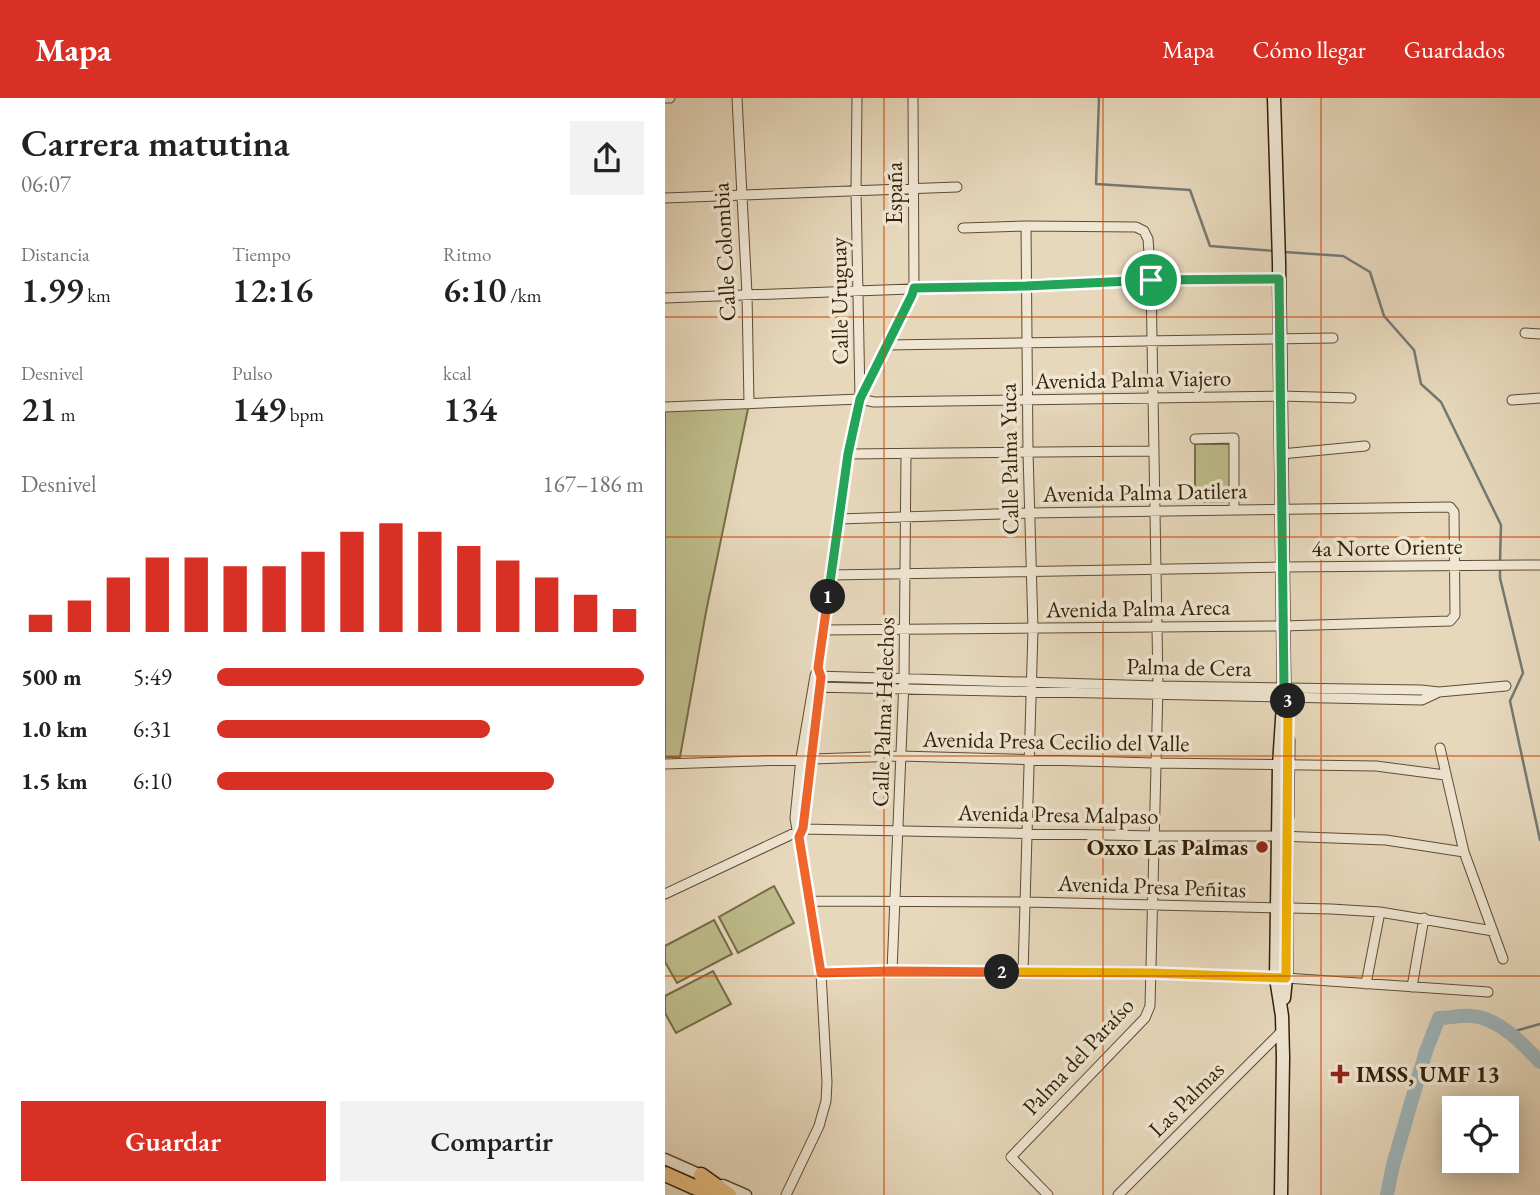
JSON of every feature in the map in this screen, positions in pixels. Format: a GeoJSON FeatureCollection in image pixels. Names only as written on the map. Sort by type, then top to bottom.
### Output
{"type":"FeatureCollection","features":[{"type":"Feature","properties":{"kind":"highway"},"geometry":{"type":"LineString","coordinates":[[665,1174],[712,1195]]}},
{"type":"Feature","properties":{"kind":"highway"},"geometry":{"type":"LineString","coordinates":[[701,1175],[729,1195]]}},
{"type":"Feature","properties":{"kind":"main road"},"geometry":{"type":"LineString","coordinates":[[1274,98],[1285,694],[1281,1195]]}},
{"type":"Feature","properties":{"kind":"street","name":"Calle Colombia"},"geometry":{"type":"LineString","coordinates":[[737,98],[747,294],[749,404]]}},
{"type":"Feature","properties":{"kind":"street","name":"Calle Uruguay"},"geometry":{"type":"LineString","coordinates":[[786,1195],[819,1126],[826,1101],[821,973],[799,832],[806,758],[838,519],[860,399],[857,98]]}},
{"type":"Feature","properties":{"kind":"street","name":"España"},"geometry":{"type":"LineString","coordinates":[[913,98],[914,288]]}},
{"type":"Feature","properties":{"kind":"street"},"geometry":{"type":"LineString","coordinates":[[665,198],[957,187]]}},
{"type":"Feature","properties":{"kind":"street"},"geometry":{"type":"LineString","coordinates":[[963,228],[1026,226]]}},
{"type":"Feature","properties":{"kind":"street","name":"Palma del Paraíso"},"geometry":{"type":"LineString","coordinates":[[1026,226],[1136,227],[1146,234],[1151,280],[1158,690],[1150,1006],[1145,1018],[1011,1157],[1048,1195]]}},
{"type":"Feature","properties":{"kind":"street","name":"Calle Palma Yuca"},"geometry":{"type":"LineString","coordinates":[[1023,973],[1033,629],[1026,226]]}},
{"type":"Feature","properties":{"kind":"street"},"geometry":{"type":"LineString","coordinates":[[665,298],[1151,280],[1279,279]]}},
{"type":"Feature","properties":{"kind":"street"},"geometry":{"type":"LineString","coordinates":[[860,399],[914,288]]}},
{"type":"Feature","properties":{"kind":"street"},"geometry":{"type":"LineString","coordinates":[[1525,333],[1540,334]]}},
{"type":"Feature","properties":{"kind":"street"},"geometry":{"type":"LineString","coordinates":[[887,345],[1333,338]]}},
{"type":"Feature","properties":{"kind":"street","name":"Avenida Palma Viajero"},"geometry":{"type":"LineString","coordinates":[[665,407],[860,399],[874,402],[1281,396],[1352,398]]}},
{"type":"Feature","properties":{"kind":"street"},"geometry":{"type":"LineString","coordinates":[[1512,400],[1540,398]]}},
{"type":"Feature","properties":{"kind":"street"},"geometry":{"type":"LineString","coordinates":[[1195,439],[1234,438],[1234,510]]}},
{"type":"Feature","properties":{"kind":"street"},"geometry":{"type":"LineString","coordinates":[[1281,454],[1365,446]]}},
{"type":"Feature","properties":{"kind":"street"},"geometry":{"type":"LineString","coordinates":[[848,454],[1154,451]]}},
{"type":"Feature","properties":{"kind":"street","name":"Calle Palma Helechos"},"geometry":{"type":"LineString","coordinates":[[892,971],[904,684],[906,455]]}},
{"type":"Feature","properties":{"kind":"street","name":"Avenida Palma Datilera"},"geometry":{"type":"LineString","coordinates":[[838,519],[1030,513],[1452,508],[1453,565]]}},
{"type":"Feature","properties":{"kind":"street","name":"Avenida Palma Areca"},"geometry":{"type":"LineString","coordinates":[[823,630],[1283,626],[1450,621],[1453,619],[1453,565]]}},
{"type":"Feature","properties":{"kind":"street","name":"4a Norte Oriente"},"geometry":{"type":"LineString","coordinates":[[831,575],[1540,565]]}},
{"type":"Feature","properties":{"kind":"street","name":"Palma de Cera"},"geometry":{"type":"LineString","coordinates":[[818,679],[904,684],[1285,694],[1421,690],[1439,692],[1506,686]]}},
{"type":"Feature","properties":{"kind":"street"},"geometry":{"type":"LineString","coordinates":[[1440,748],[1464,852],[1503,959]]}},
{"type":"Feature","properties":{"kind":"street","name":"Avenida Presa Cecilio del Valle"},"geometry":{"type":"LineString","coordinates":[[665,764],[900,756],[1155,764],[1376,766],[1445,775]]}},
{"type":"Feature","properties":{"kind":"street","name":"Avenida Presa Malpaso"},"geometry":{"type":"LineString","coordinates":[[665,894],[799,832],[899,829],[1155,836],[1282,836],[1386,840],[1464,852]]}},
{"type":"Feature","properties":{"kind":"street","name":"Avenida Presa Peñitas"},"geometry":{"type":"LineString","coordinates":[[809,901],[1026,902],[1380,912],[1493,931]]}},
{"type":"Feature","properties":{"kind":"street"},"geometry":{"type":"LineString","coordinates":[[1366,984],[1380,912]]}},
{"type":"Feature","properties":{"kind":"street"},"geometry":{"type":"LineString","coordinates":[[1412,987],[1424,918]]}},
{"type":"Feature","properties":{"kind":"street"},"geometry":{"type":"LineString","coordinates":[[821,973],[1152,973],[1281,978],[1488,992]]}},
{"type":"Feature","properties":{"kind":"street","name":"Las Palmas"},"geometry":{"type":"LineString","coordinates":[[1118,1195],[1282,1031]]}},
{"type":"Feature","properties":{"kind":"street"},"geometry":{"type":"LineString","coordinates":[[665,1159],[746,1195]]}},
{"type":"Feature","properties":{"kind":"shaded area"},"geometry":{"type":"Polygon","coordinates":[[[749,404],[706,612],[680,757],[665,757],[665,407],[749,404]]]}},
{"type":"Feature","properties":{"kind":"shaded area"},"geometry":{"type":"Polygon","coordinates":[[[1195,444],[1232,444],[1232,501],[1195,502],[1195,444]]]}},
{"type":"Feature","properties":{"kind":"shaded area"},"geometry":{"type":"Polygon","coordinates":[[[774,886],[794,923],[738,953],[719,917],[774,886]]]}},
{"type":"Feature","properties":{"kind":"shaded area"},"geometry":{"type":"Polygon","coordinates":[[[714,920],[732,954],[677,983],[665,962],[665,946],[714,920]]]}},
{"type":"Feature","properties":{"kind":"shaded area"},"geometry":{"type":"Polygon","coordinates":[[[713,971],[731,1004],[676,1033],[665,1013],[665,996],[713,971]]]}},
{"type":"Feature","properties":{"kind":"waterway"},"geometry":{"type":"LineString","coordinates":[[1099,98],[1096,184],[1190,190],[1210,246],[1274,251]]}},
{"type":"Feature","properties":{"kind":"waterway"},"geometry":{"type":"LineString","coordinates":[[1284,252],[1343,256],[1370,272],[1384,316],[1414,350],[1421,384],[1441,402],[1501,525],[1500,561]]}},
{"type":"Feature","properties":{"kind":"waterway"},"geometry":{"type":"LineString","coordinates":[[1500,568],[1500,578],[1523,673],[1510,701],[1540,840]]}},
{"type":"Feature","properties":{"kind":"waterway"},"geometry":{"type":"LineString","coordinates":[[1387,1195],[1426,1051],[1439,1018],[1472,1016],[1492,1021],[1510,1033],[1540,1062]]}},
{"type":"Feature","properties":{"kind":"waterway"},"geometry":{"type":"LineString","coordinates":[[1508,1033],[1540,1024]]}},
{"type":"Feature","properties":{"kind":"place","name":"Oxxo Las Palmas"},"geometry":{"type":"Point","coordinates":[1262,847]}},
{"type":"Feature","properties":{"kind":"place","name":"IMSS, UMF 13"},"geometry":{"type":"Point","coordinates":[1340,1074]}},
{"type":"Feature","properties":{"kind":"route"},"geometry":{"type":"LineString","coordinates":[[1279,279],[1284,689],[1288,697],[1289,765],[1286,978],[1152,973],[821,973],[799,837],[803,828],[802,818],[821,677],[818,668],[838,519],[860,399],[914,288],[1151,280],[1279,279]]}}]}
